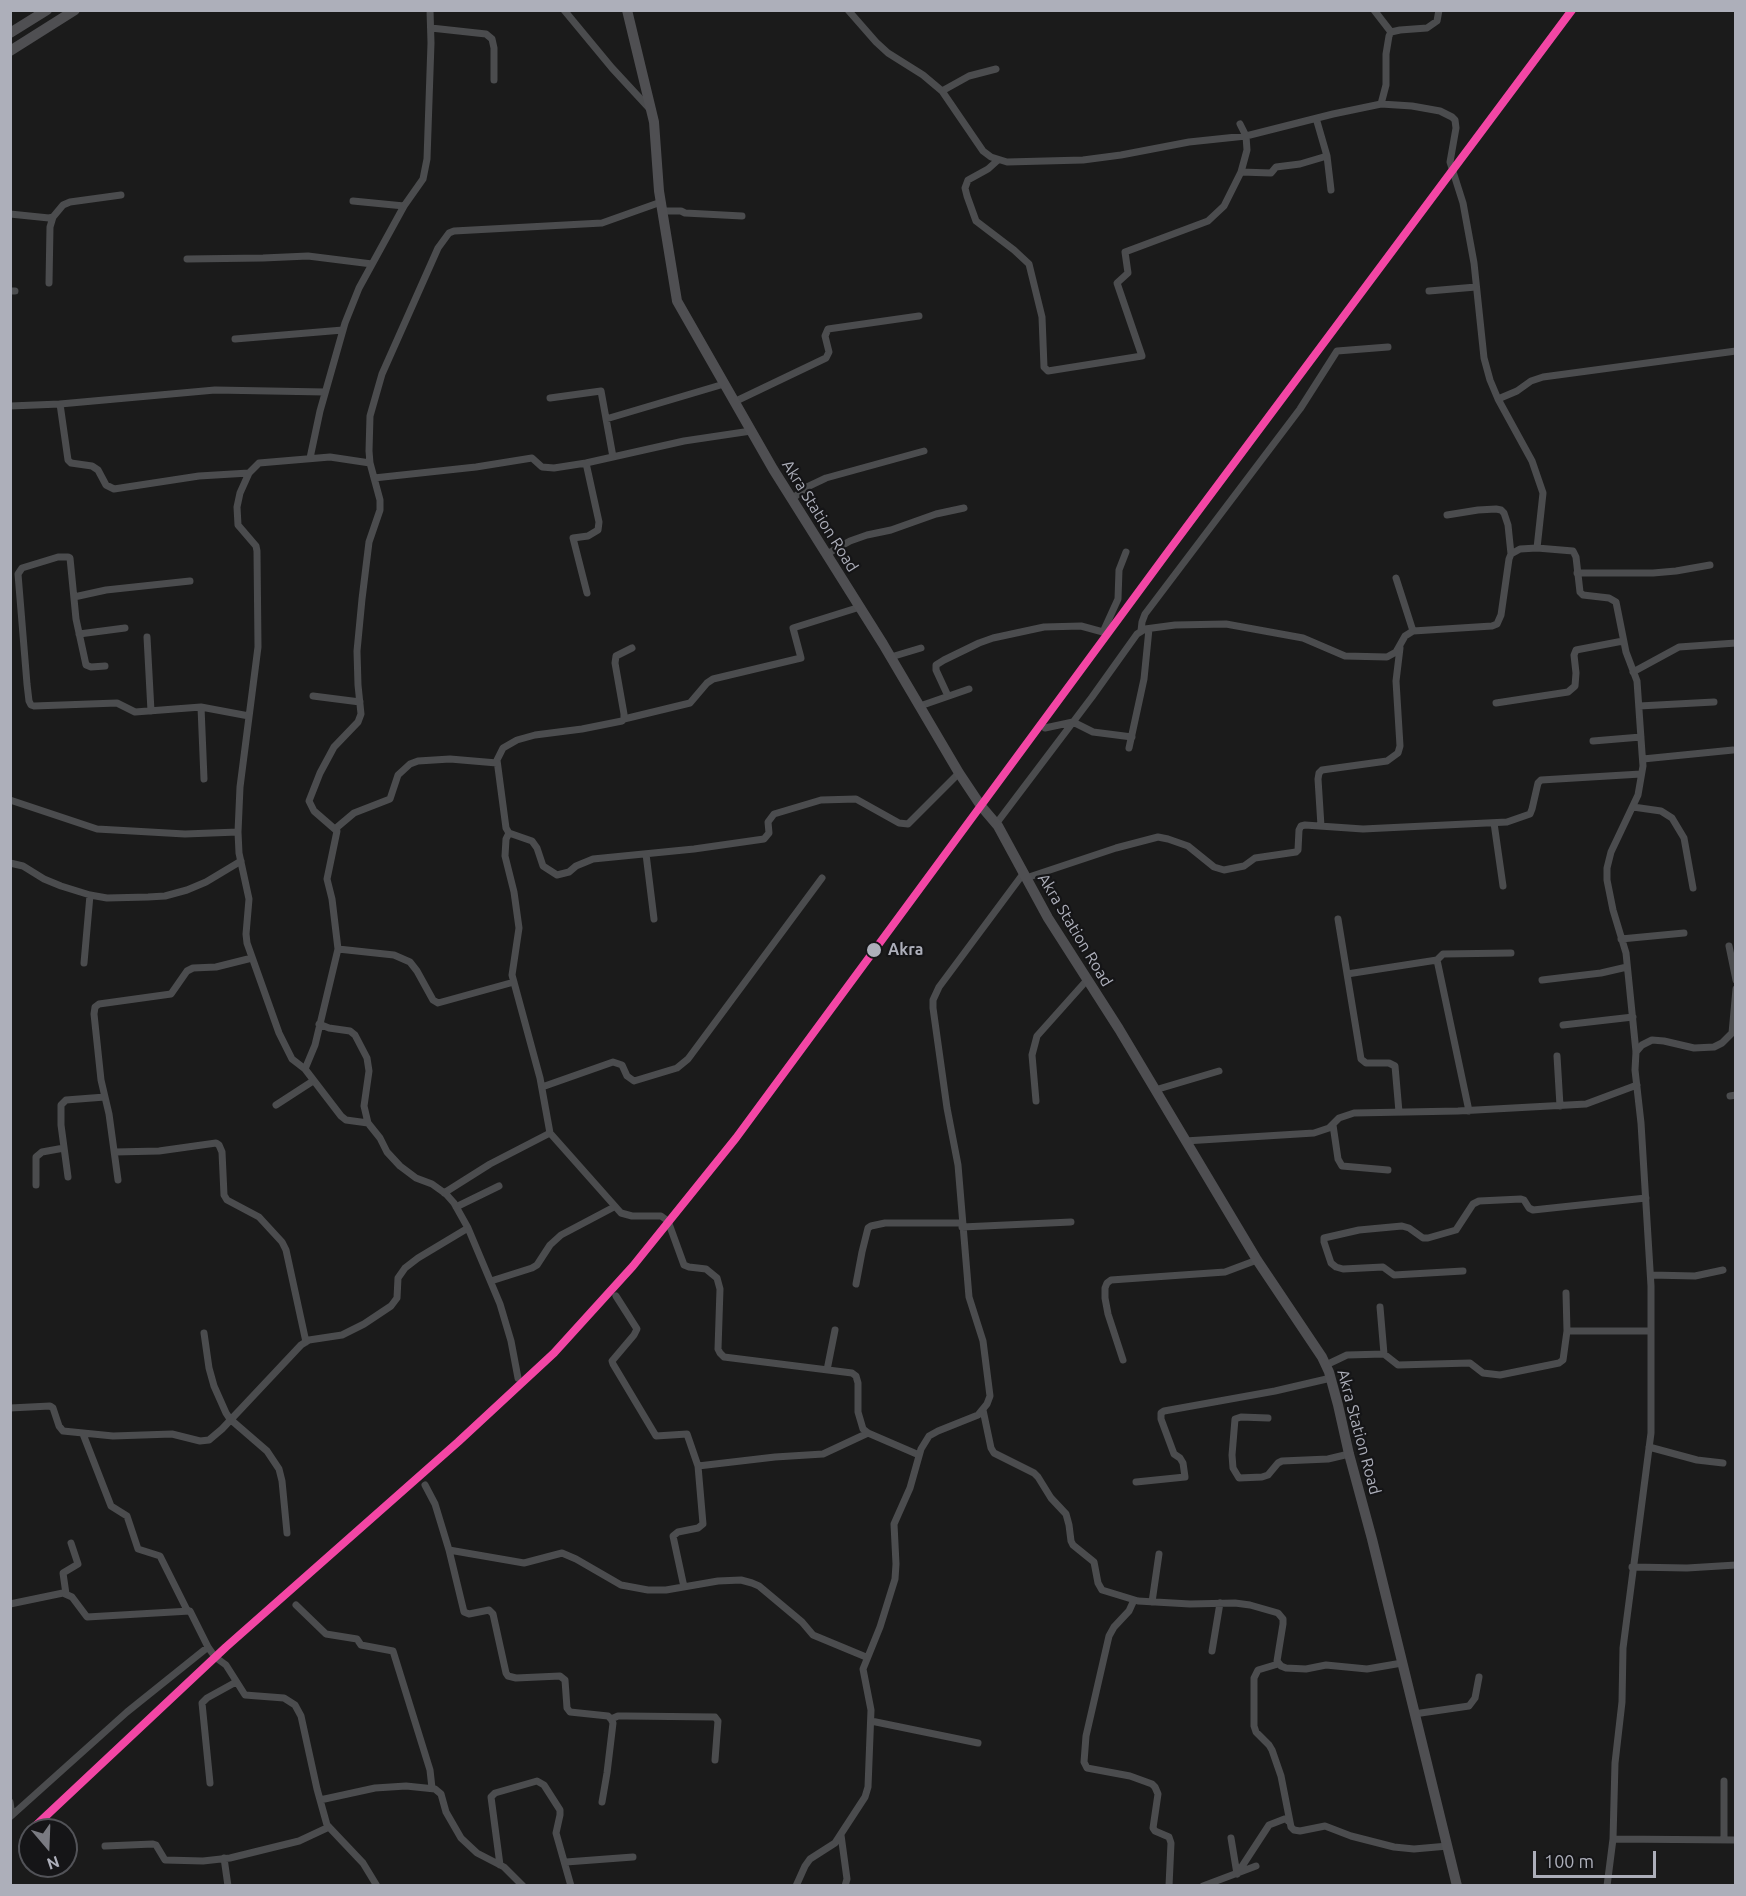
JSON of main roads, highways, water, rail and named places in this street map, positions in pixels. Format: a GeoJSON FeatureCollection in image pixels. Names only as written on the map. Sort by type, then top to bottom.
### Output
{"type":"FeatureCollection","features":[{"type":"Feature","properties":{"kind":"main road"},"geometry":{"type":"LineString","coordinates":[[10,33],[47,10]]}},
{"type":"Feature","properties":{"kind":"main road"},"geometry":{"type":"LineString","coordinates":[[10,44],[64,10]]}},
{"type":"Feature","properties":{"kind":"main road"},"geometry":{"type":"LineString","coordinates":[[10,51],[75,10]]}},
{"type":"Feature","properties":{"kind":"main road","name":"Akra Station Road"},"geometry":{"type":"LineString","coordinates":[[627,10],[654,122],[662,207],[677,301],[751,431],[891,657],[959,773],[996,824],[1024,876],[1257,1260],[1326,1365],[1372,1539],[1457,1886]]}},
{"type":"Feature","properties":{"kind":"place","name":"Akra"},"geometry":{"type":"Point","coordinates":[874,950]}}]}
